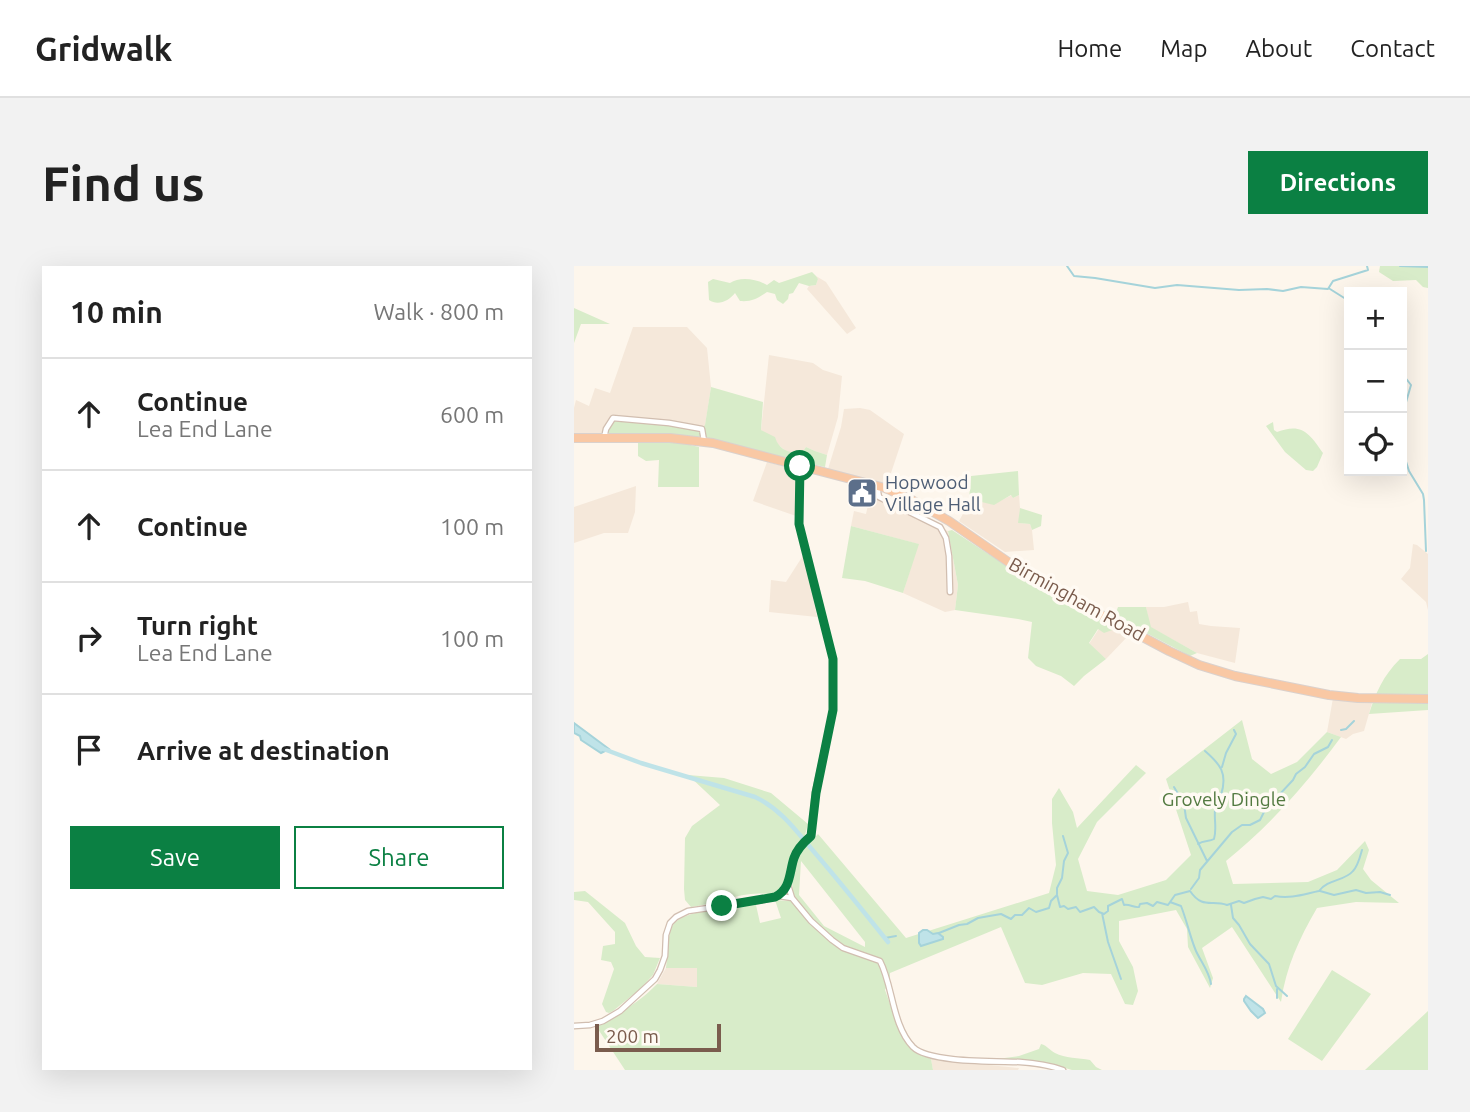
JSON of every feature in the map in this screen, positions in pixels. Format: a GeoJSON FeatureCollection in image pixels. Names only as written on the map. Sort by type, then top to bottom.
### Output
{"type":"FeatureCollection","features":[{"type":"Feature","properties":{"kind":"highway","name":"Birmingham Road"},"geometry":{"type":"LineString","coordinates":[[574,438],[670,438],[704,442],[877,486],[899,493],[943,517],[1030,577],[1199,665],[1236,676],[1329,695],[1428,699]]}},
{"type":"Feature","properties":{"kind":"street"},"geometry":{"type":"LineString","coordinates":[[604,438],[613,418],[702,429],[704,442]]}},
{"type":"Feature","properties":{"kind":"street"},"geometry":{"type":"LineString","coordinates":[[779,896],[788,884],[794,857],[801,845],[811,836],[816,793],[833,710],[833,659],[799,524],[800,466]]}},
{"type":"Feature","properties":{"kind":"street"},"geometry":{"type":"LineString","coordinates":[[877,486],[879,496],[940,527],[946,538],[949,556],[950,592]]}},
{"type":"Feature","properties":{"kind":"street"},"geometry":{"type":"LineString","coordinates":[[940,527],[943,517]]}},
{"type":"Feature","properties":{"kind":"street"},"geometry":{"type":"LineString","coordinates":[[788,884],[792,898],[811,921],[832,940],[843,948],[880,961],[903,1030],[914,1047],[923,1053],[962,1060],[1019,1062],[1063,1070]]}},
{"type":"Feature","properties":{"kind":"street"},"geometry":{"type":"LineString","coordinates":[[574,1026],[603,1021],[620,1011],[655,979],[665,956],[666,935],[670,923],[676,917],[688,911],[779,896],[792,898]]}},
{"type":"Feature","properties":{"kind":"shaded area"},"geometry":{"type":"Polygon","coordinates":[[[816,276],[826,282],[856,328],[847,334],[807,289],[816,285],[816,276]]]}},
{"type":"Feature","properties":{"kind":"shaded area"},"geometry":{"type":"Polygon","coordinates":[[[633,327],[687,327],[707,348],[711,387],[705,426],[613,416],[607,421],[601,434],[574,433],[576,400],[589,406],[595,388],[610,393],[633,327]]]}},
{"type":"Feature","properties":{"kind":"shaded area"},"geometry":{"type":"Polygon","coordinates":[[[769,355],[813,363],[823,370],[842,376],[838,417],[827,455],[806,447],[801,454],[787,452],[761,430],[769,355]]]}},
{"type":"Feature","properties":{"kind":"shaded area"},"geometry":{"type":"Polygon","coordinates":[[[844,409],[870,410],[904,434],[887,485],[828,469],[844,409]]]}},
{"type":"Feature","properties":{"kind":"shaded area"},"geometry":{"type":"Polygon","coordinates":[[[767,462],[797,470],[796,516],[753,501],[767,462]]]}},
{"type":"Feature","properties":{"kind":"shaded area"},"geometry":{"type":"Polygon","coordinates":[[[636,486],[635,512],[628,533],[604,533],[574,543],[574,507],[636,486]]]}},
{"type":"Feature","properties":{"kind":"shaded area"},"geometry":{"type":"Polygon","coordinates":[[[872,488],[878,498],[948,531],[958,585],[955,610],[945,612],[903,593],[918,544],[851,526],[854,511],[866,514],[872,488]]]}},
{"type":"Feature","properties":{"kind":"shaded area"},"geometry":{"type":"Polygon","coordinates":[[[1012,495],[1013,498],[1019,495],[1019,523],[1030,524],[1034,550],[1005,552],[959,521],[969,499],[994,504],[1012,495]]]}},
{"type":"Feature","properties":{"kind":"shaded area"},"geometry":{"type":"Polygon","coordinates":[[[1413,544],[1428,554],[1428,610],[1426,602],[1401,579],[1410,568],[1413,544]]]}},
{"type":"Feature","properties":{"kind":"shaded area"},"geometry":{"type":"Polygon","coordinates":[[[804,554],[817,617],[769,612],[771,580],[786,582],[804,554]]]}},
{"type":"Feature","properties":{"kind":"shaded area"},"geometry":{"type":"Polygon","coordinates":[[[1188,602],[1190,612],[1197,611],[1199,624],[1240,628],[1235,663],[1197,653],[1150,627],[1146,607],[1164,607],[1188,602]]]}},
{"type":"Feature","properties":{"kind":"shaded area"},"geometry":{"type":"Polygon","coordinates":[[[1104,621],[1129,635],[1106,659],[1089,644],[1104,621]]]}},
{"type":"Feature","properties":{"kind":"shaded area"},"geometry":{"type":"Polygon","coordinates":[[[1333,698],[1372,703],[1364,731],[1346,739],[1327,732],[1333,698]]]}},
{"type":"Feature","properties":{"kind":"shaded area"},"geometry":{"type":"Polygon","coordinates":[[[666,968],[697,968],[697,987],[657,984],[666,968]]]}},
{"type":"Feature","properties":{"kind":"shaded area"},"geometry":{"type":"Polygon","coordinates":[[[931,1059],[1019,1068],[933,1070],[931,1059]]]}},
{"type":"Feature","properties":{"kind":"green space"},"geometry":{"type":"Polygon","coordinates":[[[1380,266],[1428,266],[1428,288],[1416,280],[1393,281],[1379,272],[1380,266]]]}},
{"type":"Feature","properties":{"kind":"green space"},"geometry":{"type":"Polygon","coordinates":[[[812,272],[818,279],[816,285],[799,283],[783,304],[777,300],[775,294],[767,292],[748,301],[740,301],[735,293],[723,302],[709,300],[708,282],[713,279],[730,283],[748,279],[767,285],[774,280],[779,283],[812,272]]]}},
{"type":"Feature","properties":{"kind":"green space"},"geometry":{"type":"Polygon","coordinates":[[[574,308],[610,324],[581,324],[574,343],[574,308]]]}},
{"type":"Feature","properties":{"kind":"green space"},"geometry":{"type":"Polygon","coordinates":[[[711,387],[763,402],[761,430],[775,437],[779,445],[788,451],[801,454],[806,447],[827,455],[825,467],[710,440],[671,435],[607,434],[613,421],[700,430],[705,425],[711,387]]]}},
{"type":"Feature","properties":{"kind":"green space"},"geometry":{"type":"Polygon","coordinates":[[[1273,422],[1277,432],[1299,429],[1314,440],[1323,453],[1313,471],[1306,470],[1285,452],[1266,426],[1273,422]]]}},
{"type":"Feature","properties":{"kind":"green space"},"geometry":{"type":"Polygon","coordinates":[[[677,442],[699,447],[699,487],[658,487],[659,460],[646,461],[638,456],[638,443],[677,442]]]}},
{"type":"Feature","properties":{"kind":"green space"},"geometry":{"type":"Polygon","coordinates":[[[1018,471],[1019,495],[1013,498],[1011,495],[994,505],[969,499],[971,476],[1018,471]]]}},
{"type":"Feature","properties":{"kind":"green space"},"geometry":{"type":"Polygon","coordinates":[[[1020,508],[1042,515],[1041,526],[1032,530],[1030,524],[1018,523],[1020,508]]]}},
{"type":"Feature","properties":{"kind":"green space"},"geometry":{"type":"Polygon","coordinates":[[[851,526],[919,544],[903,593],[865,581],[842,578],[851,526]]]}},
{"type":"Feature","properties":{"kind":"green space"},"geometry":{"type":"Polygon","coordinates":[[[952,530],[1037,586],[1118,628],[1104,633],[1098,629],[1089,643],[1106,659],[1074,686],[1061,676],[1036,666],[1028,658],[1032,622],[955,610],[958,585],[948,531],[952,530]]]}},
{"type":"Feature","properties":{"kind":"green space"},"geometry":{"type":"Polygon","coordinates":[[[1118,607],[1146,607],[1151,627],[1197,653],[1190,656],[1131,625],[1115,615],[1118,607]]]}},
{"type":"Feature","properties":{"kind":"green space"},"geometry":{"type":"Polygon","coordinates":[[[1428,654],[1428,710],[1369,714],[1381,685],[1400,659],[1421,659],[1428,654]]]}},
{"type":"Feature","properties":{"kind":"green space","name":"Grovely Dingle"},"geometry":{"type":"Polygon","coordinates":[[[1242,720],[1252,759],[1271,774],[1297,762],[1327,732],[1341,737],[1288,803],[1226,861],[1233,884],[1308,882],[1337,870],[1365,841],[1369,850],[1363,869],[1371,880],[1399,903],[1356,902],[1317,908],[1294,954],[1281,1002],[1232,927],[1202,948],[1213,978],[1210,988],[1188,947],[1187,929],[1176,910],[1119,921],[1119,941],[1133,967],[1138,991],[1133,1005],[1125,1004],[1111,974],[1083,973],[1042,985],[1025,983],[1001,927],[890,973],[885,990],[896,1021],[912,1047],[931,1059],[933,1070],[625,1070],[596,1026],[636,1002],[657,984],[697,987],[697,968],[666,968],[670,934],[673,925],[679,920],[699,912],[756,905],[760,923],[781,918],[775,900],[789,901],[793,895],[792,882],[787,881],[776,896],[755,893],[691,907],[685,900],[684,889],[685,838],[692,826],[720,805],[688,775],[724,778],[771,793],[808,824],[805,835],[793,852],[798,855],[818,834],[906,938],[1049,893],[1056,865],[1052,799],[1059,788],[1073,812],[1077,828],[1136,765],[1146,773],[1097,822],[1078,859],[1087,891],[1118,895],[1166,880],[1191,855],[1166,779],[1242,720]],[[801,861],[799,895],[824,926],[865,947],[865,942],[801,861]]]}},
{"type":"Feature","properties":{"kind":"green space"},"geometry":{"type":"Polygon","coordinates":[[[585,891],[625,923],[636,946],[645,957],[660,958],[653,975],[609,1013],[602,1004],[614,969],[611,962],[601,960],[603,946],[615,944],[615,932],[588,902],[574,900],[574,892],[585,891]]]}},
{"type":"Feature","properties":{"kind":"green space"},"geometry":{"type":"Polygon","coordinates":[[[1332,970],[1371,994],[1322,1061],[1288,1039],[1332,970]]]}},
{"type":"Feature","properties":{"kind":"green space"},"geometry":{"type":"Polygon","coordinates":[[[1428,1011],[1428,1070],[1365,1070],[1428,1011]]]}},
{"type":"Feature","properties":{"kind":"green space"},"geometry":{"type":"Polygon","coordinates":[[[1041,1044],[1059,1055],[1090,1060],[1102,1070],[1072,1070],[1048,1063],[997,1059],[1019,1056],[1039,1049],[1041,1044]]]}},
{"type":"Feature","properties":{"kind":"water"},"geometry":{"type":"Polygon","coordinates":[[[574,723],[609,749],[601,753],[581,740],[580,736],[574,733],[574,723]]]}},
{"type":"Feature","properties":{"kind":"water"},"geometry":{"type":"Polygon","coordinates":[[[923,930],[938,933],[943,939],[921,946],[919,933],[923,930]]]}},
{"type":"Feature","properties":{"kind":"water"},"geometry":{"type":"Polygon","coordinates":[[[1246,996],[1265,1013],[1258,1018],[1244,1001],[1246,996]]]}},
{"type":"Feature","properties":{"kind":"waterway"},"geometry":{"type":"LineString","coordinates":[[1067,266],[1074,276],[1155,288],[1177,285],[1283,291],[1301,287],[1328,289],[1333,281],[1368,270],[1367,266]]}},
{"type":"Feature","properties":{"kind":"waterway"},"geometry":{"type":"LineString","coordinates":[[1400,266],[1428,267]]}},
{"type":"Feature","properties":{"kind":"waterway"},"geometry":{"type":"LineString","coordinates":[[1330,289],[1344,298]]}},
{"type":"Feature","properties":{"kind":"waterway"},"geometry":{"type":"LineString","coordinates":[[1407,380],[1411,385],[1407,399]]}},
{"type":"Feature","properties":{"kind":"waterway"},"geometry":{"type":"LineString","coordinates":[[1403,413],[1402,449],[1409,471],[1423,494],[1426,551]]}},
{"type":"Feature","properties":{"kind":"waterway"},"geometry":{"type":"LineString","coordinates":[[1341,730],[1354,721]]}},
{"type":"Feature","properties":{"kind":"waterway"},"geometry":{"type":"LineString","coordinates":[[1222,767],[1236,734],[1234,730]]}},
{"type":"Feature","properties":{"kind":"waterway"},"geometry":{"type":"LineString","coordinates":[[1191,889],[1199,878],[1200,870],[1232,832],[1242,825],[1250,825],[1260,820],[1265,810],[1296,774],[1314,754],[1328,747],[1332,740]]}},
{"type":"Feature","properties":{"kind":"waterway"},"geometry":{"type":"LineString","coordinates":[[601,748],[764,802],[781,814],[795,829],[888,942]]}},
{"type":"Feature","properties":{"kind":"waterway"},"geometry":{"type":"LineString","coordinates":[[1198,844],[1214,839],[1215,810],[1224,781],[1219,765],[1205,751]]}},
{"type":"Feature","properties":{"kind":"waterway"},"geometry":{"type":"LineString","coordinates":[[1174,787],[1184,804],[1186,818],[1207,861]]}},
{"type":"Feature","properties":{"kind":"waterway"},"geometry":{"type":"LineString","coordinates":[[1057,894],[1068,853],[1063,836]]}},
{"type":"Feature","properties":{"kind":"waterway"},"geometry":{"type":"LineString","coordinates":[[939,933],[978,918],[1001,914],[1011,919],[1015,915],[1022,915],[1029,908],[1036,912],[1049,908],[1057,895],[1060,907],[1076,907],[1080,912],[1094,907],[1104,914],[1108,911],[1108,906],[1122,899],[1124,905],[1135,907],[1147,903],[1153,906],[1157,902],[1168,905],[1175,895],[1190,891],[1203,902],[1227,905],[1263,897],[1271,899],[1275,896],[1297,896],[1319,891],[1327,884],[1346,877],[1356,867],[1362,850]]}},
{"type":"Feature","properties":{"kind":"waterway"},"geometry":{"type":"LineString","coordinates":[[1320,891],[1334,895],[1356,890],[1390,895]]}},
{"type":"Feature","properties":{"kind":"waterway"},"geometry":{"type":"LineString","coordinates":[[1170,902],[1181,906],[1194,946],[1211,984]]}},
{"type":"Feature","properties":{"kind":"waterway"},"geometry":{"type":"LineString","coordinates":[[1231,905],[1233,918],[1250,944],[1269,964],[1276,986],[1287,996]]}},
{"type":"Feature","properties":{"kind":"waterway"},"geometry":{"type":"LineString","coordinates":[[1102,913],[1108,942],[1121,979]]}},
{"type":"Feature","properties":{"kind":"waterway"},"geometry":{"type":"LineString","coordinates":[[885,938],[896,936]]}},
{"type":"Feature","properties":{"kind":"waterway"},"geometry":{"type":"LineString","coordinates":[[1277,989],[1277,998]]}},
{"type":"Feature","properties":{"kind":"place","name":"Hopwood Village Hall"},"geometry":{"type":"Point","coordinates":[862,493]}},
{"type":"Feature","properties":{"kind":"route"},"geometry":{"type":"LineString","coordinates":[[722,906],[781,894],[788,884],[794,857],[801,845],[811,836],[816,793],[833,710],[834,689],[833,659],[799,524],[800,466]]}}]}
